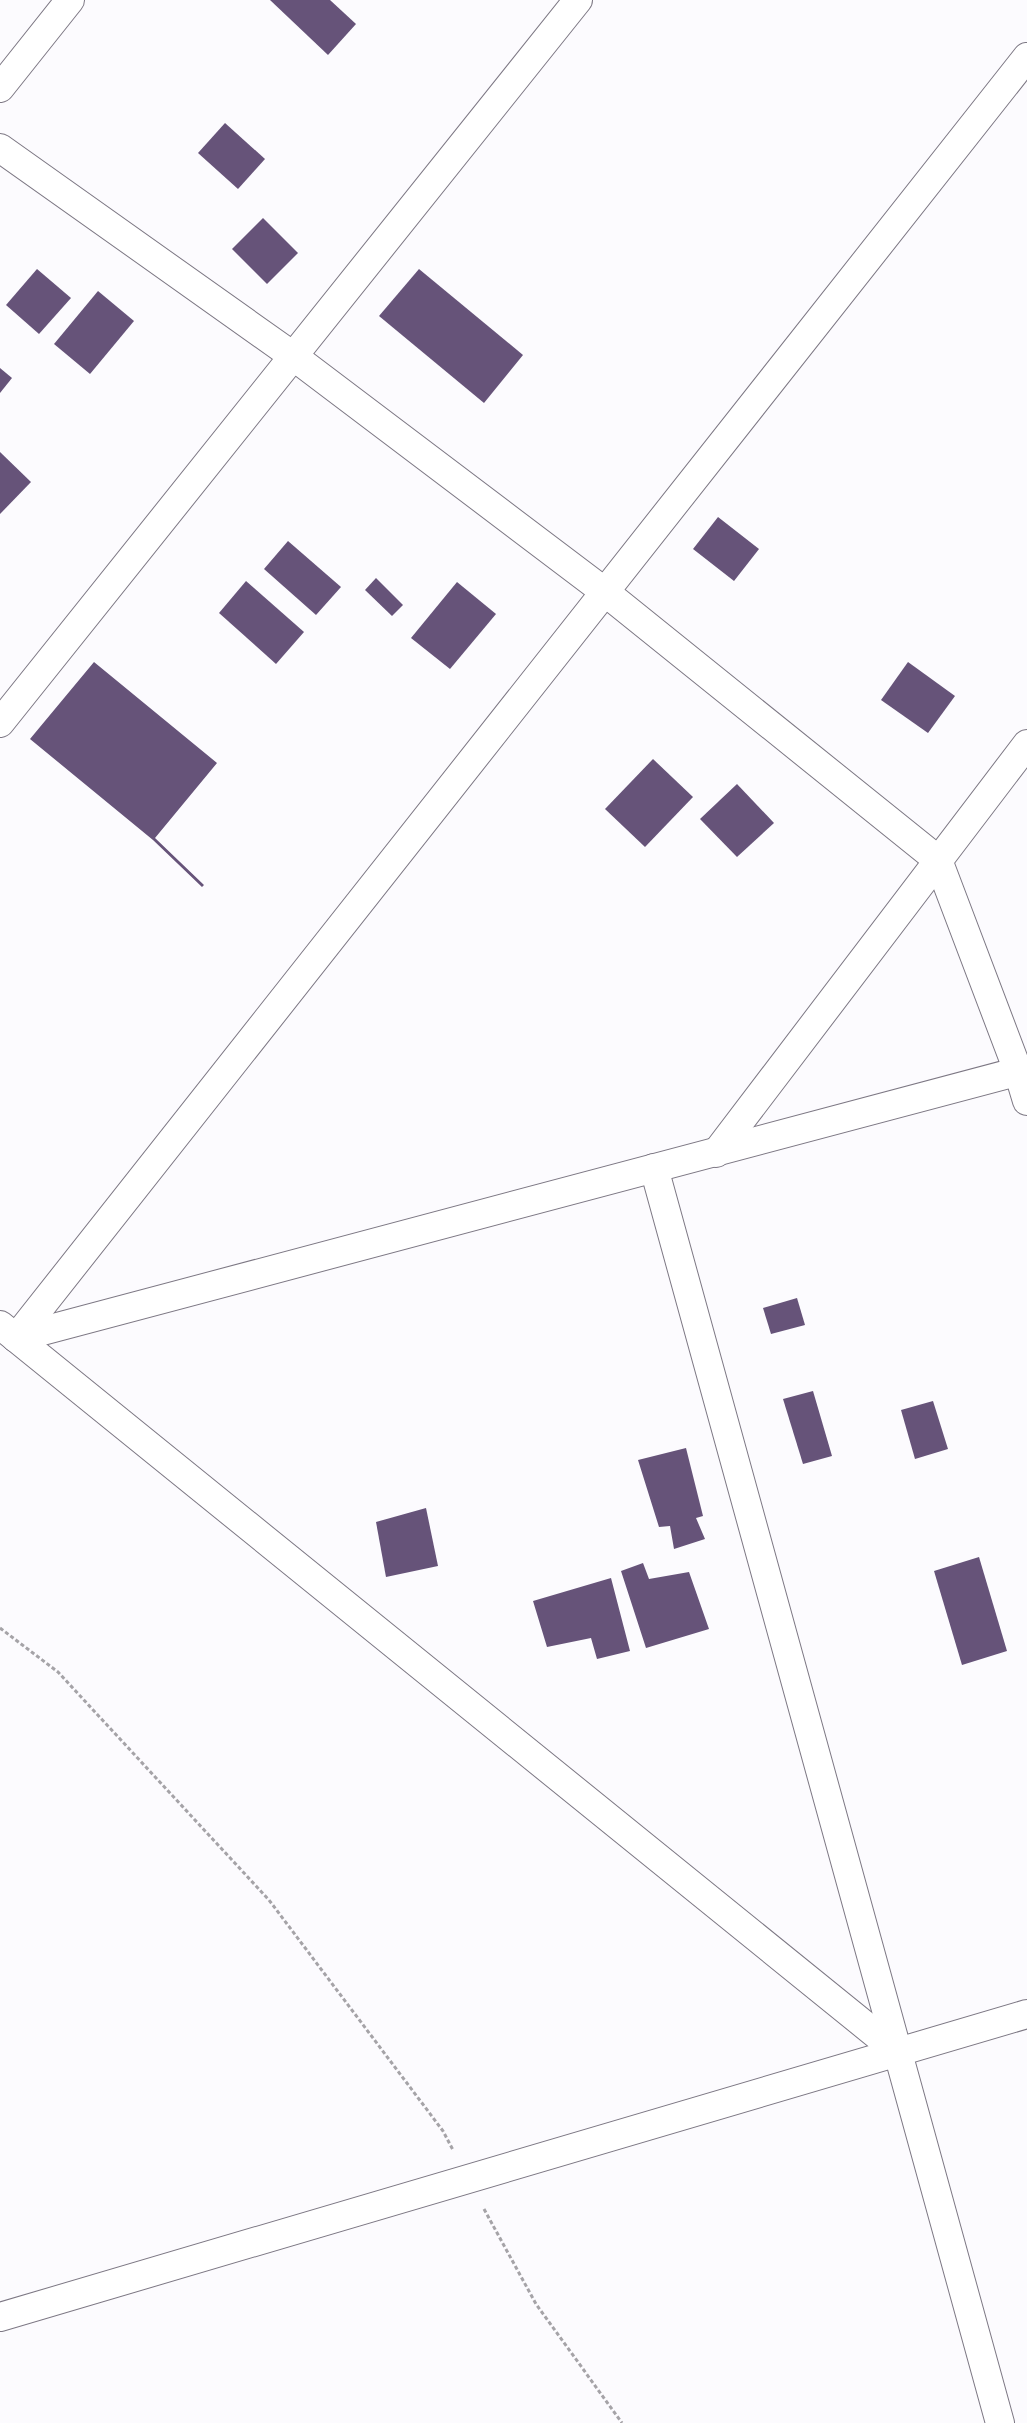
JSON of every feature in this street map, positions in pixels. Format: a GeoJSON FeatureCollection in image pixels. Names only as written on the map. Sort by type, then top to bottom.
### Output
{"type":"FeatureCollection","features":[{"type":"Feature","properties":{"kind":"street"},"geometry":{"type":"LineString","coordinates":[[0,88],[70,0]]}},
{"type":"Feature","properties":{"kind":"street"},"geometry":{"type":"LineString","coordinates":[[0,723],[578,0]]}},
{"type":"Feature","properties":{"kind":"street"},"geometry":{"type":"LineString","coordinates":[[8,1331],[605,592],[1027,57]]}},
{"type":"Feature","properties":{"kind":"street"},"geometry":{"type":"LineString","coordinates":[[0,148],[293,356],[605,592],[938,860],[1023,1070],[1027,1101]]}},
{"type":"Feature","properties":{"kind":"street"},"geometry":{"type":"LineString","coordinates":[[716,1153],[1027,744]]}},
{"type":"Feature","properties":{"kind":"street"},"geometry":{"type":"LineString","coordinates":[[8,1331],[716,1153],[1023,1070]]}},
{"type":"Feature","properties":{"kind":"street"},"geometry":{"type":"LineString","coordinates":[[654,1168],[1000,2423]]}},
{"type":"Feature","properties":{"kind":"street"},"geometry":{"type":"LineString","coordinates":[[8,1331],[898,2052]]}},
{"type":"Feature","properties":{"kind":"street"},"geometry":{"type":"LineString","coordinates":[[0,2317],[1027,2014]]}},
{"type":"Feature","properties":{"kind":"path"},"geometry":{"type":"LineString","coordinates":[[0,1628],[58,1672],[269,1900],[443,2131],[536,2304],[622,2423]]}},
{"type":"Feature","properties":{"kind":"building"},"geometry":{"type":"Polygon","coordinates":[[[270,0],[330,0],[356,24],[328,55],[270,0]]]}},
{"type":"Feature","properties":{"kind":"building"},"geometry":{"type":"Polygon","coordinates":[[[225,123],[265,159],[238,189],[198,153],[225,123]]]}},
{"type":"Feature","properties":{"kind":"building"},"geometry":{"type":"Polygon","coordinates":[[[263,218],[298,253],[267,284],[232,249],[263,218]]]}},
{"type":"Feature","properties":{"kind":"building"},"geometry":{"type":"Polygon","coordinates":[[[37,269],[71,298],[39,334],[6,305],[37,269]]]}},
{"type":"Feature","properties":{"kind":"building"},"geometry":{"type":"Polygon","coordinates":[[[419,269],[523,355],[484,403],[379,316],[419,269]]]}},
{"type":"Feature","properties":{"kind":"building"},"geometry":{"type":"Polygon","coordinates":[[[98,291],[134,321],[90,374],[54,344],[98,291]]]}},
{"type":"Feature","properties":{"kind":"building"},"geometry":{"type":"Polygon","coordinates":[[[0,368],[12,378],[0,393],[0,368]]]}},
{"type":"Feature","properties":{"kind":"building"},"geometry":{"type":"Polygon","coordinates":[[[0,452],[31,482],[0,514],[0,452]]]}},
{"type":"Feature","properties":{"kind":"building"},"geometry":{"type":"Polygon","coordinates":[[[718,517],[759,549],[734,581],[693,549],[718,517]]]}},
{"type":"Feature","properties":{"kind":"building"},"geometry":{"type":"Polygon","coordinates":[[[288,541],[341,587],[316,615],[264,569],[288,541]]]}},
{"type":"Feature","properties":{"kind":"building"},"geometry":{"type":"Polygon","coordinates":[[[376,578],[403,605],[392,616],[365,590],[376,578]]]}},
{"type":"Feature","properties":{"kind":"building"},"geometry":{"type":"Polygon","coordinates":[[[246,581],[304,632],[276,664],[219,613],[246,581]]]}},
{"type":"Feature","properties":{"kind":"building"},"geometry":{"type":"Polygon","coordinates":[[[457,582],[496,614],[450,669],[411,638],[457,582]]]}},
{"type":"Feature","properties":{"kind":"building"},"geometry":{"type":"Polygon","coordinates":[[[94,662],[217,763],[155,838],[204,885],[202,887],[153,840],[30,739],[94,662]]]}},
{"type":"Feature","properties":{"kind":"building"},"geometry":{"type":"Polygon","coordinates":[[[908,662],[955,696],[928,733],[881,700],[908,662]]]}},
{"type":"Feature","properties":{"kind":"building"},"geometry":{"type":"Polygon","coordinates":[[[653,759],[693,797],[645,847],[605,809],[653,759]]]}},
{"type":"Feature","properties":{"kind":"building"},"geometry":{"type":"Polygon","coordinates":[[[737,784],[774,823],[737,857],[700,819],[737,784]]]}},
{"type":"Feature","properties":{"kind":"building"},"geometry":{"type":"Polygon","coordinates":[[[797,1298],[805,1325],[771,1334],[763,1308],[797,1298]]]}},
{"type":"Feature","properties":{"kind":"building"},"geometry":{"type":"Polygon","coordinates":[[[813,1391],[832,1456],[803,1464],[783,1399],[813,1391]]]}},
{"type":"Feature","properties":{"kind":"building"},"geometry":{"type":"Polygon","coordinates":[[[933,1401],[948,1449],[915,1459],[901,1410],[933,1401]]]}},
{"type":"Feature","properties":{"kind":"building"},"geometry":{"type":"Polygon","coordinates":[[[686,1448],[703,1516],[696,1518],[705,1539],[674,1549],[670,1526],[659,1527],[638,1460],[686,1448]]]}},
{"type":"Feature","properties":{"kind":"building"},"geometry":{"type":"Polygon","coordinates":[[[426,1508],[438,1566],[386,1577],[376,1522],[426,1508]]]}},
{"type":"Feature","properties":{"kind":"building"},"geometry":{"type":"Polygon","coordinates":[[[979,1557],[1007,1651],[962,1665],[934,1571],[979,1557]]]}},
{"type":"Feature","properties":{"kind":"building"},"geometry":{"type":"Polygon","coordinates":[[[643,1563],[649,1579],[689,1572],[709,1629],[646,1648],[621,1571],[643,1563]]]}},
{"type":"Feature","properties":{"kind":"building"},"geometry":{"type":"Polygon","coordinates":[[[611,1578],[630,1651],[597,1659],[591,1638],[547,1647],[533,1601],[611,1578]]]}}]}
